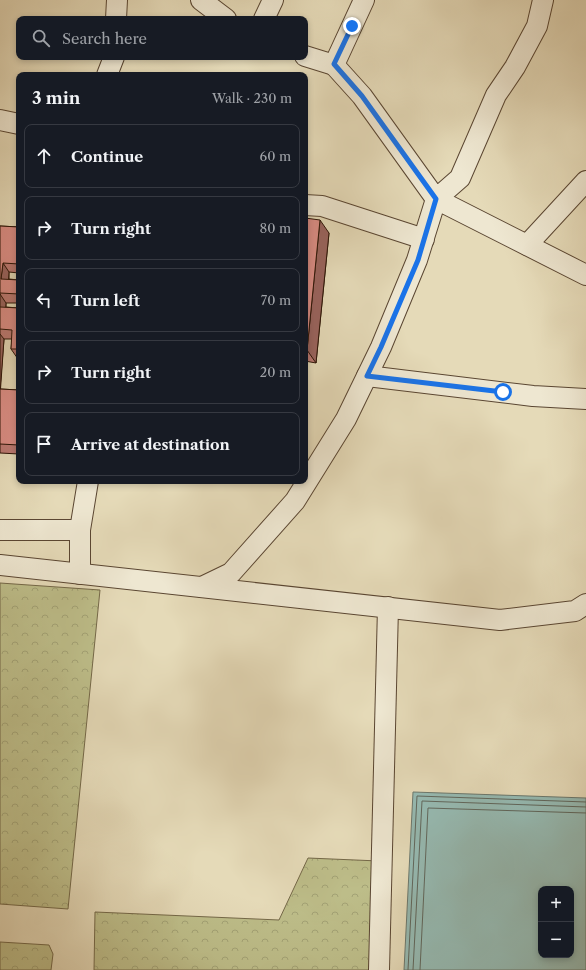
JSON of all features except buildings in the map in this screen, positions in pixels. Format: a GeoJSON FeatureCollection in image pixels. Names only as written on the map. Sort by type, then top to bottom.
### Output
{"type":"FeatureCollection","features":[{"type":"Feature","properties":{"kind":"street"},"geometry":{"type":"LineString","coordinates":[[116,16],[117,0]]}},
{"type":"Feature","properties":{"kind":"street"},"geometry":{"type":"LineString","coordinates":[[201,0],[222,16]]}},
{"type":"Feature","properties":{"kind":"street"},"geometry":{"type":"LineString","coordinates":[[265,16],[273,0]]}},
{"type":"Feature","properties":{"kind":"street"},"geometry":{"type":"LineString","coordinates":[[334,64],[364,0]]}},
{"type":"Feature","properties":{"kind":"street"},"geometry":{"type":"LineString","coordinates":[[308,480],[346,419],[381,347],[418,260],[436,199],[460,178],[496,95],[515,67],[537,26],[543,0]]}},
{"type":"Feature","properties":{"kind":"street"},"geometry":{"type":"LineString","coordinates":[[308,57],[334,64],[362,96],[436,199],[586,275]]}},
{"type":"Feature","properties":{"kind":"street"},"geometry":{"type":"LineString","coordinates":[[108,72],[113,60]]}},
{"type":"Feature","properties":{"kind":"street"},"geometry":{"type":"LineString","coordinates":[[0,120],[16,123]]}},
{"type":"Feature","properties":{"kind":"street"},"geometry":{"type":"LineString","coordinates":[[527,245],[586,181]]}},
{"type":"Feature","properties":{"kind":"street"},"geometry":{"type":"LineString","coordinates":[[308,205],[322,206],[424,239]]}},
{"type":"Feature","properties":{"kind":"street"},"geometry":{"type":"LineString","coordinates":[[367,376],[533,396],[586,399]]}},
{"type":"Feature","properties":{"kind":"street"},"geometry":{"type":"LineString","coordinates":[[80,574],[80,530],[88,484]]}},
{"type":"Feature","properties":{"kind":"street"},"geometry":{"type":"LineString","coordinates":[[202,587],[231,573],[295,501],[306,484]]}},
{"type":"Feature","properties":{"kind":"street"},"geometry":{"type":"LineString","coordinates":[[0,530],[80,530]]}},
{"type":"Feature","properties":{"kind":"street"},"geometry":{"type":"LineString","coordinates":[[0,565],[500,620],[575,611],[586,604]]}},
{"type":"Feature","properties":{"kind":"street"},"geometry":{"type":"LineString","coordinates":[[379,970],[388,608]]}},
{"type":"Feature","properties":{"kind":"green space"},"geometry":{"type":"Polygon","coordinates":[[[0,583],[100,590],[68,909],[0,904],[0,583]]]}},
{"type":"Feature","properties":{"kind":"green space"},"geometry":{"type":"Polygon","coordinates":[[[308,858],[379,861],[372,970],[94,970],[95,912],[279,920],[308,858]]]}},
{"type":"Feature","properties":{"kind":"green space"},"geometry":{"type":"Polygon","coordinates":[[[0,942],[49,945],[53,954],[51,970],[0,970],[0,942]]]}},
{"type":"Feature","properties":{"kind":"water"},"geometry":{"type":"Polygon","coordinates":[[[413,792],[586,798],[586,970],[404,970],[413,792]]]}},
{"type":"Feature","properties":{"kind":"route"},"geometry":{"type":"LineString","coordinates":[[352,26],[334,64],[362,96],[436,199],[418,260],[367,376],[503,392]]}}]}
